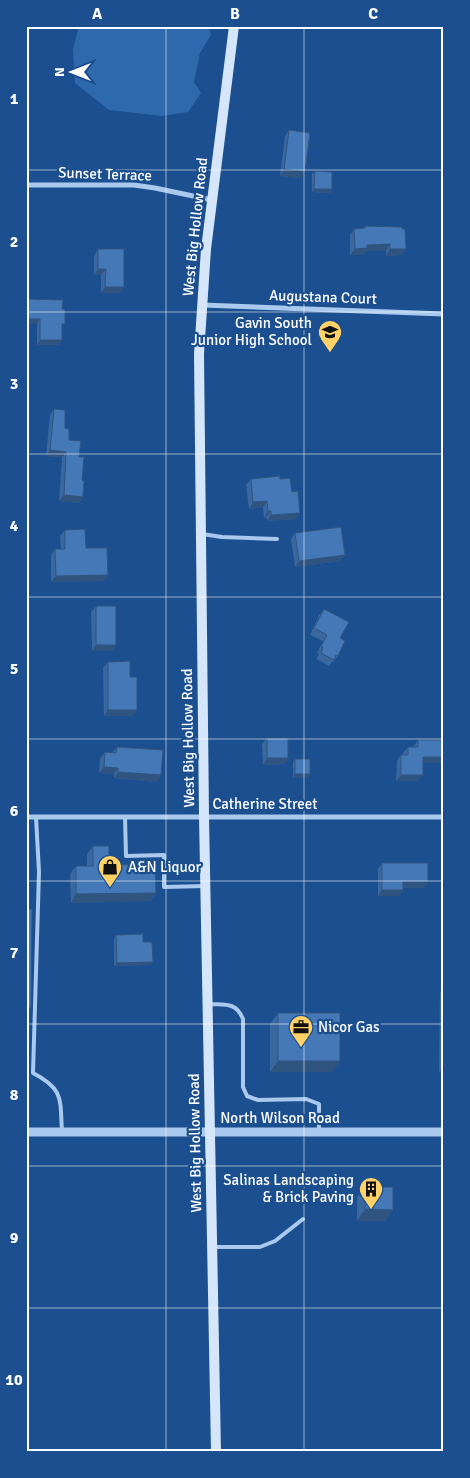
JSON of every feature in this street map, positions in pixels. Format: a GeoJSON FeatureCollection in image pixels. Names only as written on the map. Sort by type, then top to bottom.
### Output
{"type":"FeatureCollection","features":[{"type":"Feature","properties":{"kind":"main road","name":"West Big Hollow Road"},"geometry":{"type":"LineString","coordinates":[[216,1452],[205,886],[198,354],[212,200],[234,26]]}},
{"type":"Feature","properties":{"kind":"street","name":"Sunset Terrace"},"geometry":{"type":"LineString","coordinates":[[26,185],[134,186],[154,188],[212,200]]}},
{"type":"Feature","properties":{"kind":"street","name":"Augustana Court"},"geometry":{"type":"LineString","coordinates":[[202,305],[444,314]]}},
{"type":"Feature","properties":{"kind":"street","name":"Catherine Street"},"geometry":{"type":"LineString","coordinates":[[26,817],[444,817]]}},
{"type":"Feature","properties":{"kind":"street","name":"North Wilson Road"},"geometry":{"type":"LineString","coordinates":[[26,1132],[444,1132]]}},
{"type":"Feature","properties":{"kind":"lane"},"geometry":{"type":"LineString","coordinates":[[200,534],[222,537],[277,539]]}},
{"type":"Feature","properties":{"kind":"lane"},"geometry":{"type":"LineString","coordinates":[[36,817],[39,872],[32,1073],[47,1080],[55,1088],[60,1099],[62,1132]]}},
{"type":"Feature","properties":{"kind":"lane"},"geometry":{"type":"LineString","coordinates":[[125,817],[126,856],[164,856],[164,887],[205,886]]}},
{"type":"Feature","properties":{"kind":"lane"},"geometry":{"type":"LineString","coordinates":[[208,1004],[230,1005],[240,1010],[243,1019],[243,1087],[247,1096],[258,1100],[306,1099],[319,1104],[319,1131]]}},
{"type":"Feature","properties":{"kind":"lane"},"geometry":{"type":"LineString","coordinates":[[212,1247],[260,1247],[275,1241],[303,1220]]}},
{"type":"Feature","properties":{"kind":"shaded area"},"geometry":{"type":"Polygon","coordinates":[[[79,26],[209,26],[211,35],[200,53],[194,82],[201,93],[188,112],[162,116],[109,110],[75,83],[73,49],[79,26]]]}},
{"type":"Feature","properties":{"kind":"building"},"geometry":{"type":"Polygon","coordinates":[[[289,130],[310,133],[305,172],[284,169],[289,130]]]}},
{"type":"Feature","properties":{"kind":"building"},"geometry":{"type":"Polygon","coordinates":[[[315,171],[332,172],[332,189],[314,189],[315,171]]]}},
{"type":"Feature","properties":{"kind":"building"},"geometry":{"type":"Polygon","coordinates":[[[365,226],[402,227],[402,229],[405,229],[406,249],[390,249],[390,244],[367,245],[367,248],[355,249],[354,229],[365,228],[365,226]]]}},
{"type":"Feature","properties":{"kind":"building"},"geometry":{"type":"Polygon","coordinates":[[[98,249],[124,249],[124,287],[105,287],[106,269],[98,269],[98,249]]]}},
{"type":"Feature","properties":{"kind":"building"},"geometry":{"type":"Polygon","coordinates":[[[26,299],[63,300],[62,309],[65,309],[65,324],[62,324],[62,340],[40,340],[40,319],[26,319],[26,299]]]}},
{"type":"Feature","properties":{"kind":"building"},"geometry":{"type":"Polygon","coordinates":[[[54,409],[65,410],[65,428],[69,429],[69,440],[81,441],[79,457],[84,457],[83,497],[64,495],[66,452],[50,450],[54,409]]]}},
{"type":"Feature","properties":{"kind":"building"},"geometry":{"type":"Polygon","coordinates":[[[280,476],[280,479],[290,478],[292,492],[298,491],[300,513],[271,515],[271,511],[268,511],[267,501],[253,502],[251,479],[280,476]]]}},
{"type":"Feature","properties":{"kind":"building"},"geometry":{"type":"Polygon","coordinates":[[[341,527],[345,555],[299,561],[295,533],[341,527]]]}},
{"type":"Feature","properties":{"kind":"building"},"geometry":{"type":"Polygon","coordinates":[[[85,529],[86,548],[107,548],[108,575],[56,576],[55,549],[65,549],[65,530],[85,529]]]}},
{"type":"Feature","properties":{"kind":"building"},"geometry":{"type":"Polygon","coordinates":[[[96,606],[116,606],[116,645],[96,645],[96,606]]]}},
{"type":"Feature","properties":{"kind":"building"},"geometry":{"type":"Polygon","coordinates":[[[324,609],[349,622],[340,638],[345,641],[334,660],[321,653],[323,647],[321,646],[327,635],[314,628],[324,609]]]}},
{"type":"Feature","properties":{"kind":"building"},"geometry":{"type":"Polygon","coordinates":[[[130,661],[130,677],[137,677],[137,710],[108,710],[108,662],[130,661]]]}},
{"type":"Feature","properties":{"kind":"building"},"geometry":{"type":"Polygon","coordinates":[[[267,738],[288,738],[288,758],[267,758],[267,738]]]}},
{"type":"Feature","properties":{"kind":"building"},"geometry":{"type":"Polygon","coordinates":[[[418,740],[444,740],[444,757],[423,757],[423,775],[401,775],[401,755],[408,755],[408,747],[418,747],[418,740]]]}},
{"type":"Feature","properties":{"kind":"building"},"geometry":{"type":"Polygon","coordinates":[[[117,747],[163,750],[161,775],[118,772],[118,768],[104,767],[105,752],[116,753],[117,747]]]}},
{"type":"Feature","properties":{"kind":"building"},"geometry":{"type":"Polygon","coordinates":[[[295,759],[310,759],[310,774],[295,774],[295,759]]]}},
{"type":"Feature","properties":{"kind":"building"},"geometry":{"type":"Polygon","coordinates":[[[93,846],[109,846],[109,865],[155,864],[156,893],[76,894],[76,866],[93,866],[93,846]]]}},
{"type":"Feature","properties":{"kind":"building"},"geometry":{"type":"Polygon","coordinates":[[[382,863],[428,863],[428,882],[403,882],[403,890],[382,890],[382,863]]]}},
{"type":"Feature","properties":{"kind":"building"},"geometry":{"type":"Polygon","coordinates":[[[26,909],[32,909],[31,1008],[26,1008],[26,909]]]}},
{"type":"Feature","properties":{"kind":"building"},"geometry":{"type":"Polygon","coordinates":[[[143,934],[143,942],[152,942],[153,962],[117,963],[116,935],[143,934]]]}},
{"type":"Feature","properties":{"kind":"building","name":"Nicor Gas"},"geometry":{"type":"Polygon","coordinates":[[[278,1013],[340,1013],[340,1061],[278,1061],[278,1013]]]}},
{"type":"Feature","properties":{"kind":"building"},"geometry":{"type":"Polygon","coordinates":[[[365,1187],[393,1187],[393,1210],[365,1209],[365,1187]]]}},
{"type":"Feature","properties":{"kind":"place","name":"Gavin South Junior High School"},"geometry":{"type":"Point","coordinates":[330,353]}},
{"type":"Feature","properties":{"kind":"place","name":"A&N Liquor"},"geometry":{"type":"Point","coordinates":[110,888]}},
{"type":"Feature","properties":{"kind":"place","name":"Nicor Gas"},"geometry":{"type":"Point","coordinates":[301,1048]}},
{"type":"Feature","properties":{"kind":"place","name":"Salinas Landscaping & Brick Paving"},"geometry":{"type":"Point","coordinates":[371,1210]}}]}
